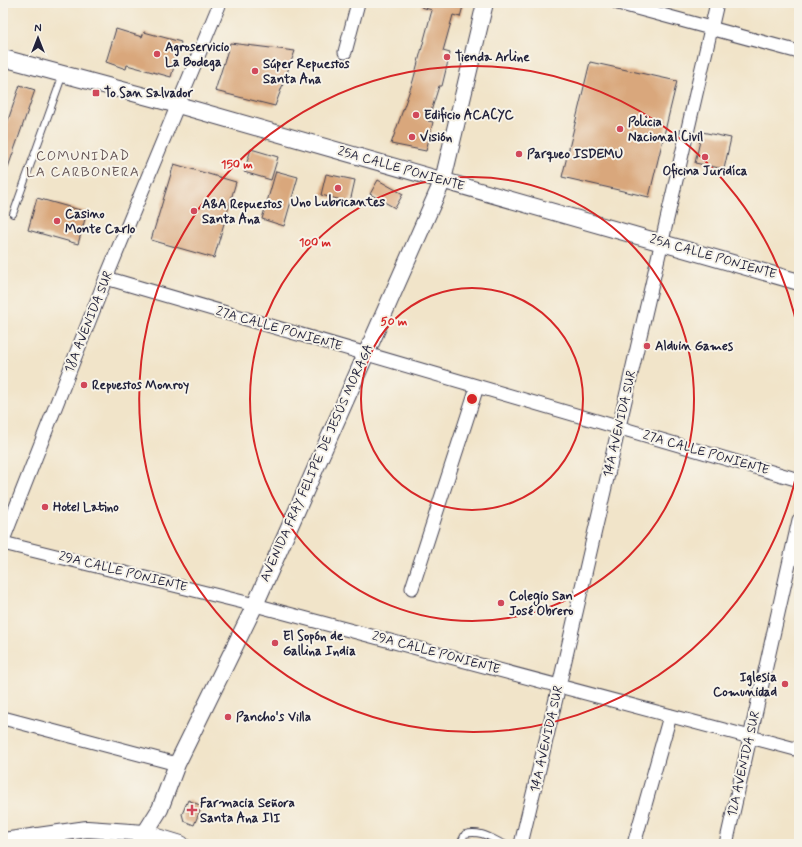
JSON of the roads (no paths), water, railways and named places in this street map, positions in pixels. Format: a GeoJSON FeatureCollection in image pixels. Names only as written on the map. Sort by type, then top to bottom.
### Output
{"type":"FeatureCollection","features":[{"type":"Feature","properties":{"kind":"street","name":"18A AVENIDA SUR"},"geometry":{"type":"LineString","coordinates":[[3,542],[106,278],[220,3]]}},
{"type":"Feature","properties":{"kind":"street"},"geometry":{"type":"LineString","coordinates":[[345,52],[358,3]]}},
{"type":"Feature","properties":{"kind":"street","name":"AVENIDA FRAY FELIPE DE JESÚS MORAGA"},"geometry":{"type":"LineString","coordinates":[[144,839],[160,809],[177,764],[255,605],[443,180],[485,3]]}},
{"type":"Feature","properties":{"kind":"street"},"geometry":{"type":"LineString","coordinates":[[618,3],[799,52]]}},
{"type":"Feature","properties":{"kind":"street","name":"14A AVENIDA SUR"},"geometry":{"type":"LineString","coordinates":[[521,844],[620,428],[717,3]]}},
{"type":"Feature","properties":{"kind":"street","name":"25A CALLE PONIENTE"},"geometry":{"type":"LineString","coordinates":[[3,58],[178,105],[799,282]]}},
{"type":"Feature","properties":{"kind":"street","name":"27A CALLE PONIENTE"},"geometry":{"type":"LineString","coordinates":[[106,278],[799,480]]}},
{"type":"Feature","properties":{"kind":"street"},"geometry":{"type":"LineString","coordinates":[[412,588],[477,387]]}},
{"type":"Feature","properties":{"kind":"street","name":"12A AVENIDA SUR"},"geometry":{"type":"LineString","coordinates":[[726,844],[799,520]]}},
{"type":"Feature","properties":{"kind":"street","name":"29A CALLE PONIENTE"},"geometry":{"type":"LineString","coordinates":[[3,542],[255,605],[799,750]]}},
{"type":"Feature","properties":{"kind":"street"},"geometry":{"type":"LineString","coordinates":[[634,844],[670,716]]}},
{"type":"Feature","properties":{"kind":"street"},"geometry":{"type":"LineString","coordinates":[[3,718],[177,764]]}},
{"type":"Feature","properties":{"kind":"street"},"geometry":{"type":"LineString","coordinates":[[3,841],[58,836],[87,830],[181,844]]}},
{"type":"Feature","properties":{"kind":"lane"},"geometry":{"type":"LineString","coordinates":[[14,214],[63,74]]}},
{"type":"Feature","properties":{"kind":"lane"},"geometry":{"type":"LineString","coordinates":[[460,844],[465,834],[472,832],[480,833],[500,843]]}},
{"type":"Feature","properties":{"kind":"place","name":"Agroservicio La Bodega"},"geometry":{"type":"Point","coordinates":[157,54]}},
{"type":"Feature","properties":{"kind":"place","name":"Tienda Arline"},"geometry":{"type":"Point","coordinates":[447,57]}},
{"type":"Feature","properties":{"kind":"place","name":"Súper Repuestos Santa Ana"},"geometry":{"type":"Point","coordinates":[255,71]}},
{"type":"Feature","properties":{"kind":"place","name":"To San Salvador"},"geometry":{"type":"Point","coordinates":[96,93]}},
{"type":"Feature","properties":{"kind":"place","name":"Edificio ACACYC"},"geometry":{"type":"Point","coordinates":[416,115]}},
{"type":"Feature","properties":{"kind":"place","name":"Policia Nacional Civil"},"geometry":{"type":"Point","coordinates":[620,129]}},
{"type":"Feature","properties":{"kind":"place","name":"Visión"},"geometry":{"type":"Point","coordinates":[412,137]}},
{"type":"Feature","properties":{"kind":"place","name":"Parqueo ISDEMU"},"geometry":{"type":"Point","coordinates":[519,154]}},
{"type":"Feature","properties":{"kind":"place","name":"Oficina Juridíca"},"geometry":{"type":"Point","coordinates":[705,157]}},
{"type":"Feature","properties":{"kind":"place","name":"Uno Lubricantes"},"geometry":{"type":"Point","coordinates":[338,188]}},
{"type":"Feature","properties":{"kind":"place","name":"A&A Repuestos Santa Ana"},"geometry":{"type":"Point","coordinates":[194,211]}},
{"type":"Feature","properties":{"kind":"place","name":"Casino Monte Carlo"},"geometry":{"type":"Point","coordinates":[57,221]}},
{"type":"Feature","properties":{"kind":"place","name":"Alduin Games"},"geometry":{"type":"Point","coordinates":[647,346]}},
{"type":"Feature","properties":{"kind":"place","name":"Repuestos Monroy"},"geometry":{"type":"Point","coordinates":[84,385]}},
{"type":"Feature","properties":{"kind":"place","name":"Hotel Latino"},"geometry":{"type":"Point","coordinates":[45,507]}},
{"type":"Feature","properties":{"kind":"place","name":"Colegio San José Obrero"},"geometry":{"type":"Point","coordinates":[501,603]}},
{"type":"Feature","properties":{"kind":"place","name":"El Sopón de Gallina India"},"geometry":{"type":"Point","coordinates":[275,643]}},
{"type":"Feature","properties":{"kind":"place","name":"Iglesia Comunidad"},"geometry":{"type":"Point","coordinates":[785,684]}},
{"type":"Feature","properties":{"kind":"place","name":"Pancho's Villa"},"geometry":{"type":"Point","coordinates":[228,717]}},
{"type":"Feature","properties":{"kind":"place","name":"Farmacia Señora Santa Ana III"},"geometry":{"type":"Point","coordinates":[192,810]}},
{"type":"Feature","properties":{"kind":"district","name":"COMUNIDAD LA CARBONERA"},"geometry":{"type":"Point","coordinates":[83,164]}}]}
